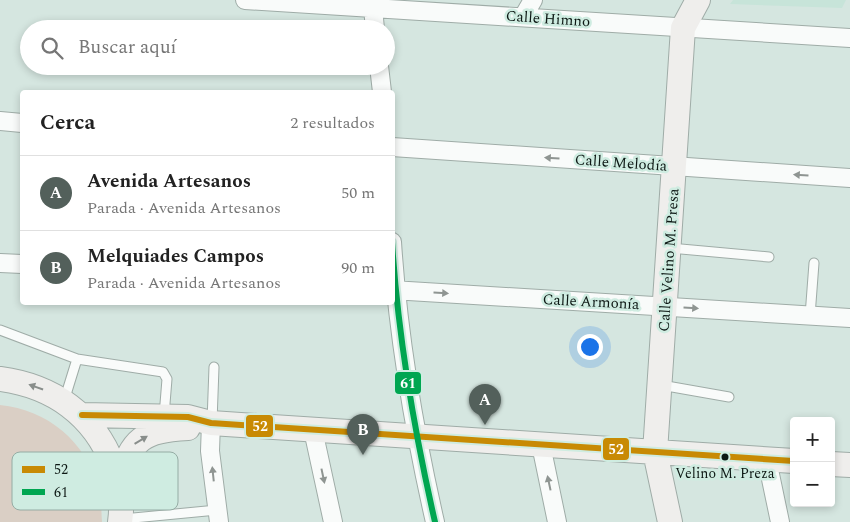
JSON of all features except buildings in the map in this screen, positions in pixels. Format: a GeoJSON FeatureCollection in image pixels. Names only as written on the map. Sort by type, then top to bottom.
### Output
{"type":"FeatureCollection","features":[{"type":"Feature","properties":{"kind":"street","name":"Calle Himno"},"geometry":{"type":"LineString","coordinates":[[245,0],[375,4],[523,18],[849,36]]}},
{"type":"Feature","properties":{"kind":"street"},"geometry":{"type":"LineString","coordinates":[[523,18],[533,0]]}},
{"type":"Feature","properties":{"kind":"street","name":"Calle Velino M. Presa"},"geometry":{"type":"LineString","coordinates":[[670,522],[655,452],[661,385],[683,28],[698,0]]}},
{"type":"Feature","properties":{"kind":"street"},"geometry":{"type":"LineString","coordinates":[[375,4],[375,20]]}},
{"type":"Feature","properties":{"kind":"street"},"geometry":{"type":"LineString","coordinates":[[380,75],[382,90]]}},
{"type":"Feature","properties":{"kind":"street"},"geometry":{"type":"LineString","coordinates":[[0,121],[20,123]]}},
{"type":"Feature","properties":{"kind":"street","name":"Calle Melodía"},"geometry":{"type":"LineString","coordinates":[[395,147],[850,178]]}},
{"type":"Feature","properties":{"kind":"street"},"geometry":{"type":"LineString","coordinates":[[0,263],[20,264]]}},
{"type":"Feature","properties":{"kind":"street","name":"Calle Armonía"},"geometry":{"type":"LineString","coordinates":[[395,290],[850,318]]}},
{"type":"Feature","properties":{"kind":"street"},"geometry":{"type":"LineString","coordinates":[[395,297],[415,435],[435,522]]}},
{"type":"Feature","properties":{"kind":"street"},"geometry":{"type":"LineString","coordinates":[[0,379],[21,382],[44,390],[73,408],[105,445],[108,452]]}},
{"type":"Feature","properties":{"kind":"street"},"geometry":{"type":"LineString","coordinates":[[73,408],[188,417],[212,423],[790,461]]}},
{"type":"Feature","properties":{"kind":"street"},"geometry":{"type":"LineString","coordinates":[[129,452],[135,443],[154,433],[212,423]]}},
{"type":"Feature","properties":{"kind":"street"},"geometry":{"type":"LineString","coordinates":[[212,423],[210,451],[218,516]]}},
{"type":"Feature","properties":{"kind":"street"},"geometry":{"type":"LineString","coordinates":[[313,430],[332,522]]}},
{"type":"Feature","properties":{"kind":"street"},"geometry":{"type":"LineString","coordinates":[[541,445],[557,522]]}},
{"type":"Feature","properties":{"kind":"street"},"geometry":{"type":"LineString","coordinates":[[767,460],[780,522]]}},
{"type":"Feature","properties":{"kind":"street"},"geometry":{"type":"LineString","coordinates":[[835,464],[850,465]]}},
{"type":"Feature","properties":{"kind":"lane"},"geometry":{"type":"LineString","coordinates":[[670,248],[769,257]]}},
{"type":"Feature","properties":{"kind":"lane"},"geometry":{"type":"LineString","coordinates":[[810,316],[814,263]]}},
{"type":"Feature","properties":{"kind":"lane"},"geometry":{"type":"LineString","coordinates":[[0,330],[77,358],[163,372],[167,379],[164,416]]}},
{"type":"Feature","properties":{"kind":"lane"},"geometry":{"type":"LineString","coordinates":[[73,408],[77,358]]}},
{"type":"Feature","properties":{"kind":"lane"},"geometry":{"type":"LineString","coordinates":[[212,423],[214,367]]}},
{"type":"Feature","properties":{"kind":"lane"},"geometry":{"type":"LineString","coordinates":[[661,385],[730,397]]}},
{"type":"Feature","properties":{"kind":"lane"},"geometry":{"type":"LineString","coordinates":[[121,521],[218,516]]}},
{"type":"Feature","properties":{"kind":"shaded area"},"geometry":{"type":"Polygon","coordinates":[[[733,0],[846,0],[842,8],[730,4],[733,0]]]}},
{"type":"Feature","properties":{"kind":"shaded area"},"geometry":{"type":"Polygon","coordinates":[[[0,405],[34,413],[49,421],[74,442],[81,452],[12,452],[12,510],[101,510],[102,522],[0,522],[0,405]]]}},
{"type":"Feature","properties":{"kind":"transit line","name":"61"},"geometry":{"type":"LineString","coordinates":[[395,277],[408,383],[420,453],[435,522]]}},
{"type":"Feature","properties":{"kind":"transit line","name":"52"},"geometry":{"type":"LineString","coordinates":[[82,415],[188,417],[211,423],[790,461]]}},
{"type":"Feature","properties":{"kind":"place","name":"Avenida Artesanos"},"geometry":{"type":"Point","coordinates":[485,425]}},
{"type":"Feature","properties":{"kind":"place","name":"Melquiades Campos"},"geometry":{"type":"Point","coordinates":[363,455]}},
{"type":"Feature","properties":{"kind":"place","name":"Velino M. Preza"},"geometry":{"type":"Point","coordinates":[725,457]}}]}
